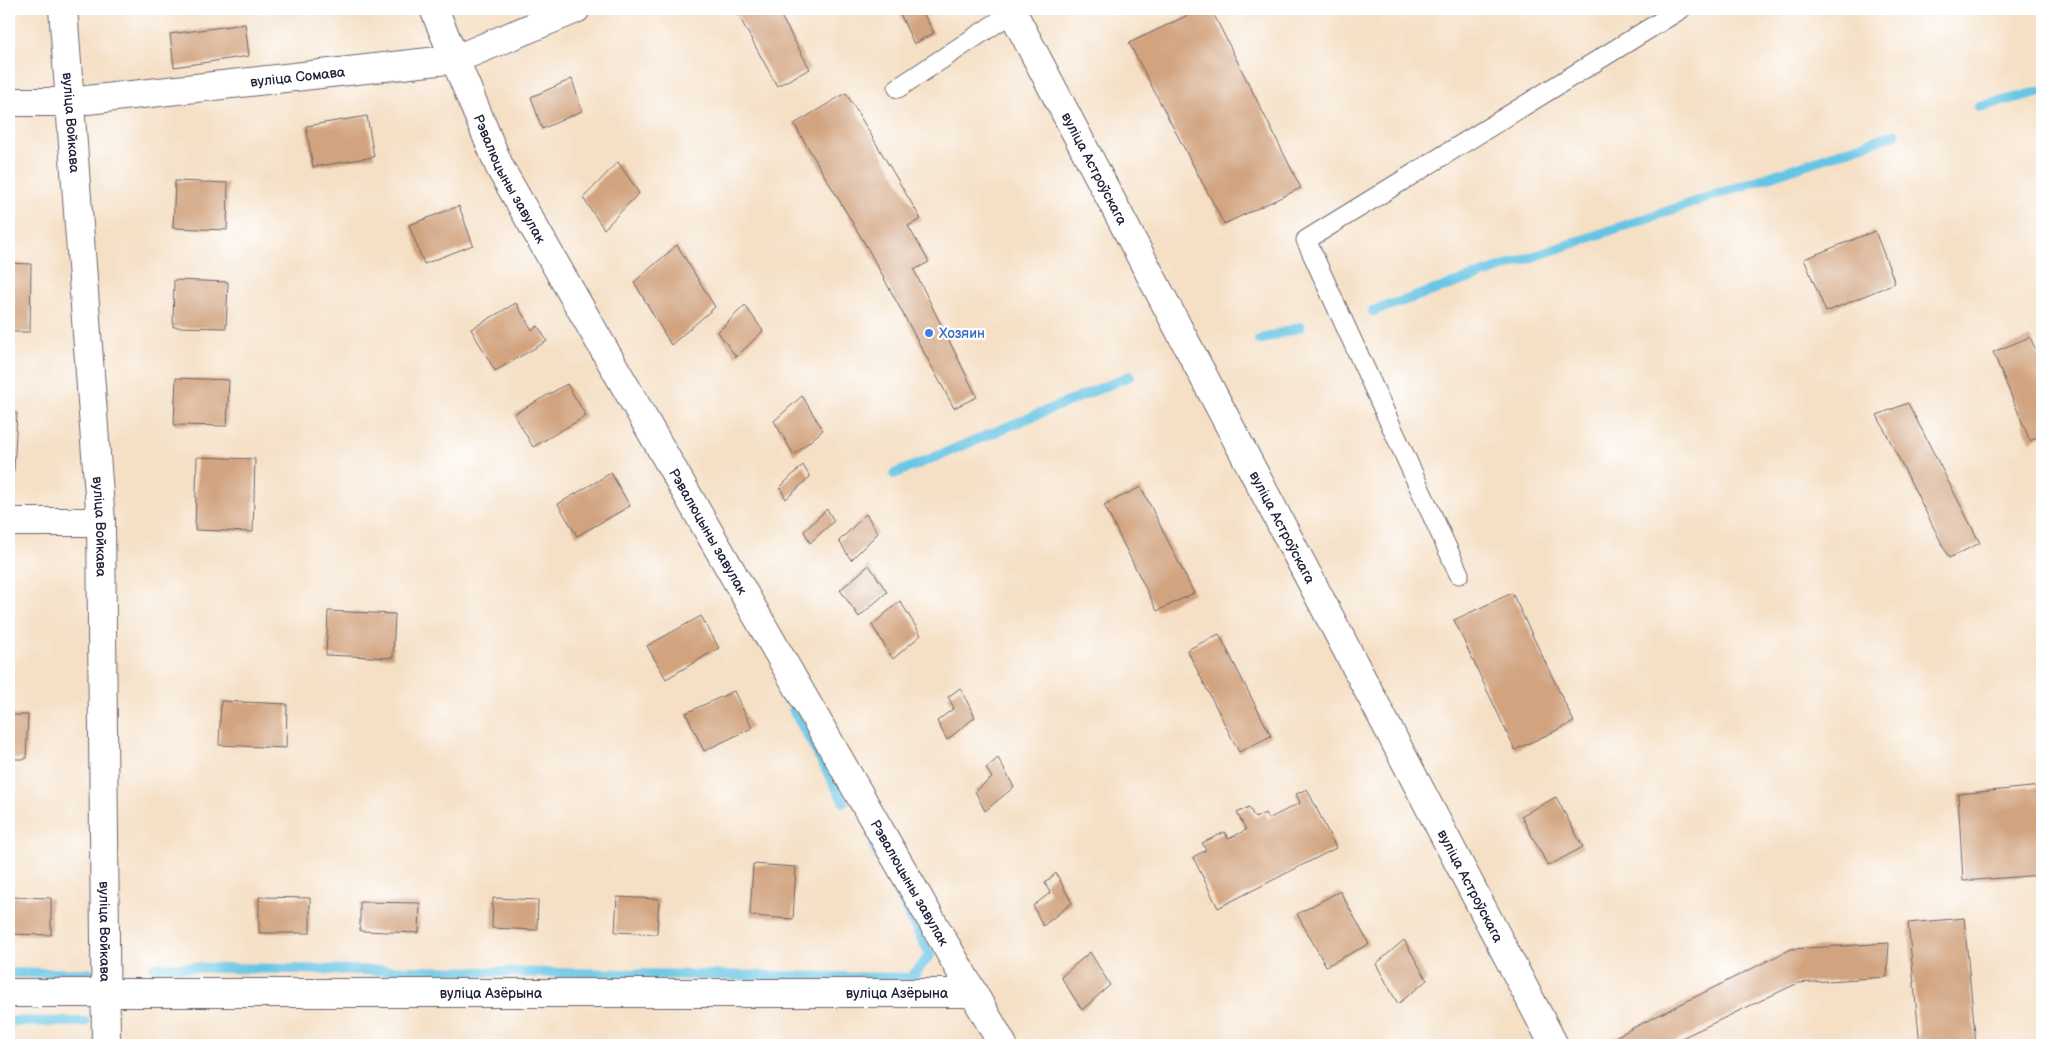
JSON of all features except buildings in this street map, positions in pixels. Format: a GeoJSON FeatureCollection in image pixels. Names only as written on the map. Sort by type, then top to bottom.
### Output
{"type":"FeatureCollection","features":[{"type":"Feature","properties":{"kind":"street","name":"вуліца Войкава"},"geometry":{"type":"LineString","coordinates":[[63,9],[101,522],[106,1045]]}},
{"type":"Feature","properties":{"kind":"street","name":"Рэвалюцыны завулак"},"geometry":{"type":"LineString","coordinates":[[434,9],[500,168],[1003,1045]]}},
{"type":"Feature","properties":{"kind":"street","name":"вуліца Сомава"},"geometry":{"type":"LineString","coordinates":[[9,102],[69,102],[456,59],[576,9]]}},
{"type":"Feature","properties":{"kind":"street","name":"вуліца Астроўскага"},"geometry":{"type":"LineString","coordinates":[[1012,10],[1554,1045]]}},
{"type":"Feature","properties":{"kind":"street"},"geometry":{"type":"LineString","coordinates":[[9,522],[101,522]]}},
{"type":"Feature","properties":{"kind":"street","name":"вуліца Азёрына"},"geometry":{"type":"LineString","coordinates":[[9,993],[973,993]]}},
{"type":"Feature","properties":{"kind":"lane"},"geometry":{"type":"LineString","coordinates":[[1459,574],[1306,240],[1681,9]]}},
{"type":"Feature","properties":{"kind":"lane"},"geometry":{"type":"LineString","coordinates":[[898,88],[1012,10]]}},
{"type":"Feature","properties":{"kind":"waterway"},"geometry":{"type":"LineString","coordinates":[[1979,107],[2042,91]]}},
{"type":"Feature","properties":{"kind":"waterway"},"geometry":{"type":"LineString","coordinates":[[1373,311],[1895,134]]}},
{"type":"Feature","properties":{"kind":"waterway"},"geometry":{"type":"LineString","coordinates":[[1259,340],[1300,327]]}},
{"type":"Feature","properties":{"kind":"waterway"},"geometry":{"type":"LineString","coordinates":[[894,474],[1130,376]]}},
{"type":"Feature","properties":{"kind":"waterway"},"geometry":{"type":"LineString","coordinates":[[793,709],[844,802]]}},
{"type":"Feature","properties":{"kind":"waterway"},"geometry":{"type":"LineString","coordinates":[[154,967],[911,978],[930,955],[874,846]]}},
{"type":"Feature","properties":{"kind":"waterway"},"geometry":{"type":"LineString","coordinates":[[9,973],[90,973]]}},
{"type":"Feature","properties":{"kind":"waterway"},"geometry":{"type":"LineString","coordinates":[[9,1021],[85,1022]]}},
{"type":"Feature","properties":{"kind":"place","name":"Хозяин"},"geometry":{"type":"Point","coordinates":[929,333]}}]}
